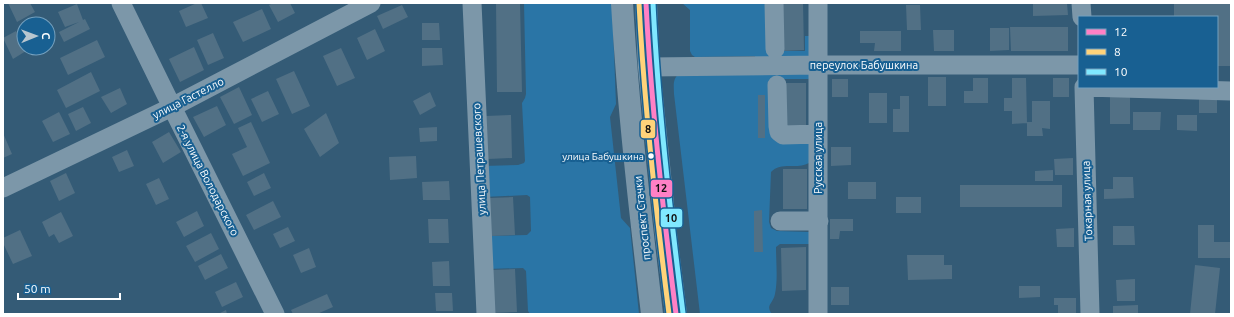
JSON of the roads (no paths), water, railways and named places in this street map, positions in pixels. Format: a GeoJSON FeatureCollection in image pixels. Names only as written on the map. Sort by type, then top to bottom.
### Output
{"type":"FeatureCollection","features":[{"type":"Feature","properties":{"kind":"main road","name":"проспект Стачки"},"geometry":{"type":"LineString","coordinates":[[622,3],[643,240],[652,314]]}},
{"type":"Feature","properties":{"kind":"main road","name":"проспект Стачки"},"geometry":{"type":"LineString","coordinates":[[646,3],[650,67],[666,234],[676,314]]}},
{"type":"Feature","properties":{"kind":"street","name":"2-я улица Володарского"},"geometry":{"type":"LineString","coordinates":[[121,3],[275,314]]}},
{"type":"Feature","properties":{"kind":"street","name":"улица Гастелло"},"geometry":{"type":"LineString","coordinates":[[3,188],[172,107],[371,3]]}},
{"type":"Feature","properties":{"kind":"street","name":"улица Петрашевского"},"geometry":{"type":"LineString","coordinates":[[472,3],[486,314]]}},
{"type":"Feature","properties":{"kind":"street"},"geometry":{"type":"LineString","coordinates":[[774,3],[775,49]]}},
{"type":"Feature","properties":{"kind":"street","name":"Русская улица"},"geometry":{"type":"LineString","coordinates":[[818,3],[818,314]]}},
{"type":"Feature","properties":{"kind":"street"},"geometry":{"type":"LineString","coordinates":[[1082,3],[1082,16]]}},
{"type":"Feature","properties":{"kind":"street","name":"переулок Бабушкина"},"geometry":{"type":"LineString","coordinates":[[650,67],[818,65],[1078,65]]}},
{"type":"Feature","properties":{"kind":"street"},"geometry":{"type":"LineString","coordinates":[[777,84],[779,132],[783,135],[818,134]]}},
{"type":"Feature","properties":{"kind":"street","name":"Токарная улица"},"geometry":{"type":"LineString","coordinates":[[1084,88],[1090,314]]}},
{"type":"Feature","properties":{"kind":"street"},"geometry":{"type":"LineString","coordinates":[[1121,88],[1231,91]]}},
{"type":"Feature","properties":{"kind":"street"},"geometry":{"type":"LineString","coordinates":[[780,221],[819,221]]}},
{"type":"Feature","properties":{"kind":"place","name":"улица Бабушкина"},"geometry":{"type":"Point","coordinates":[651,156]}}]}
